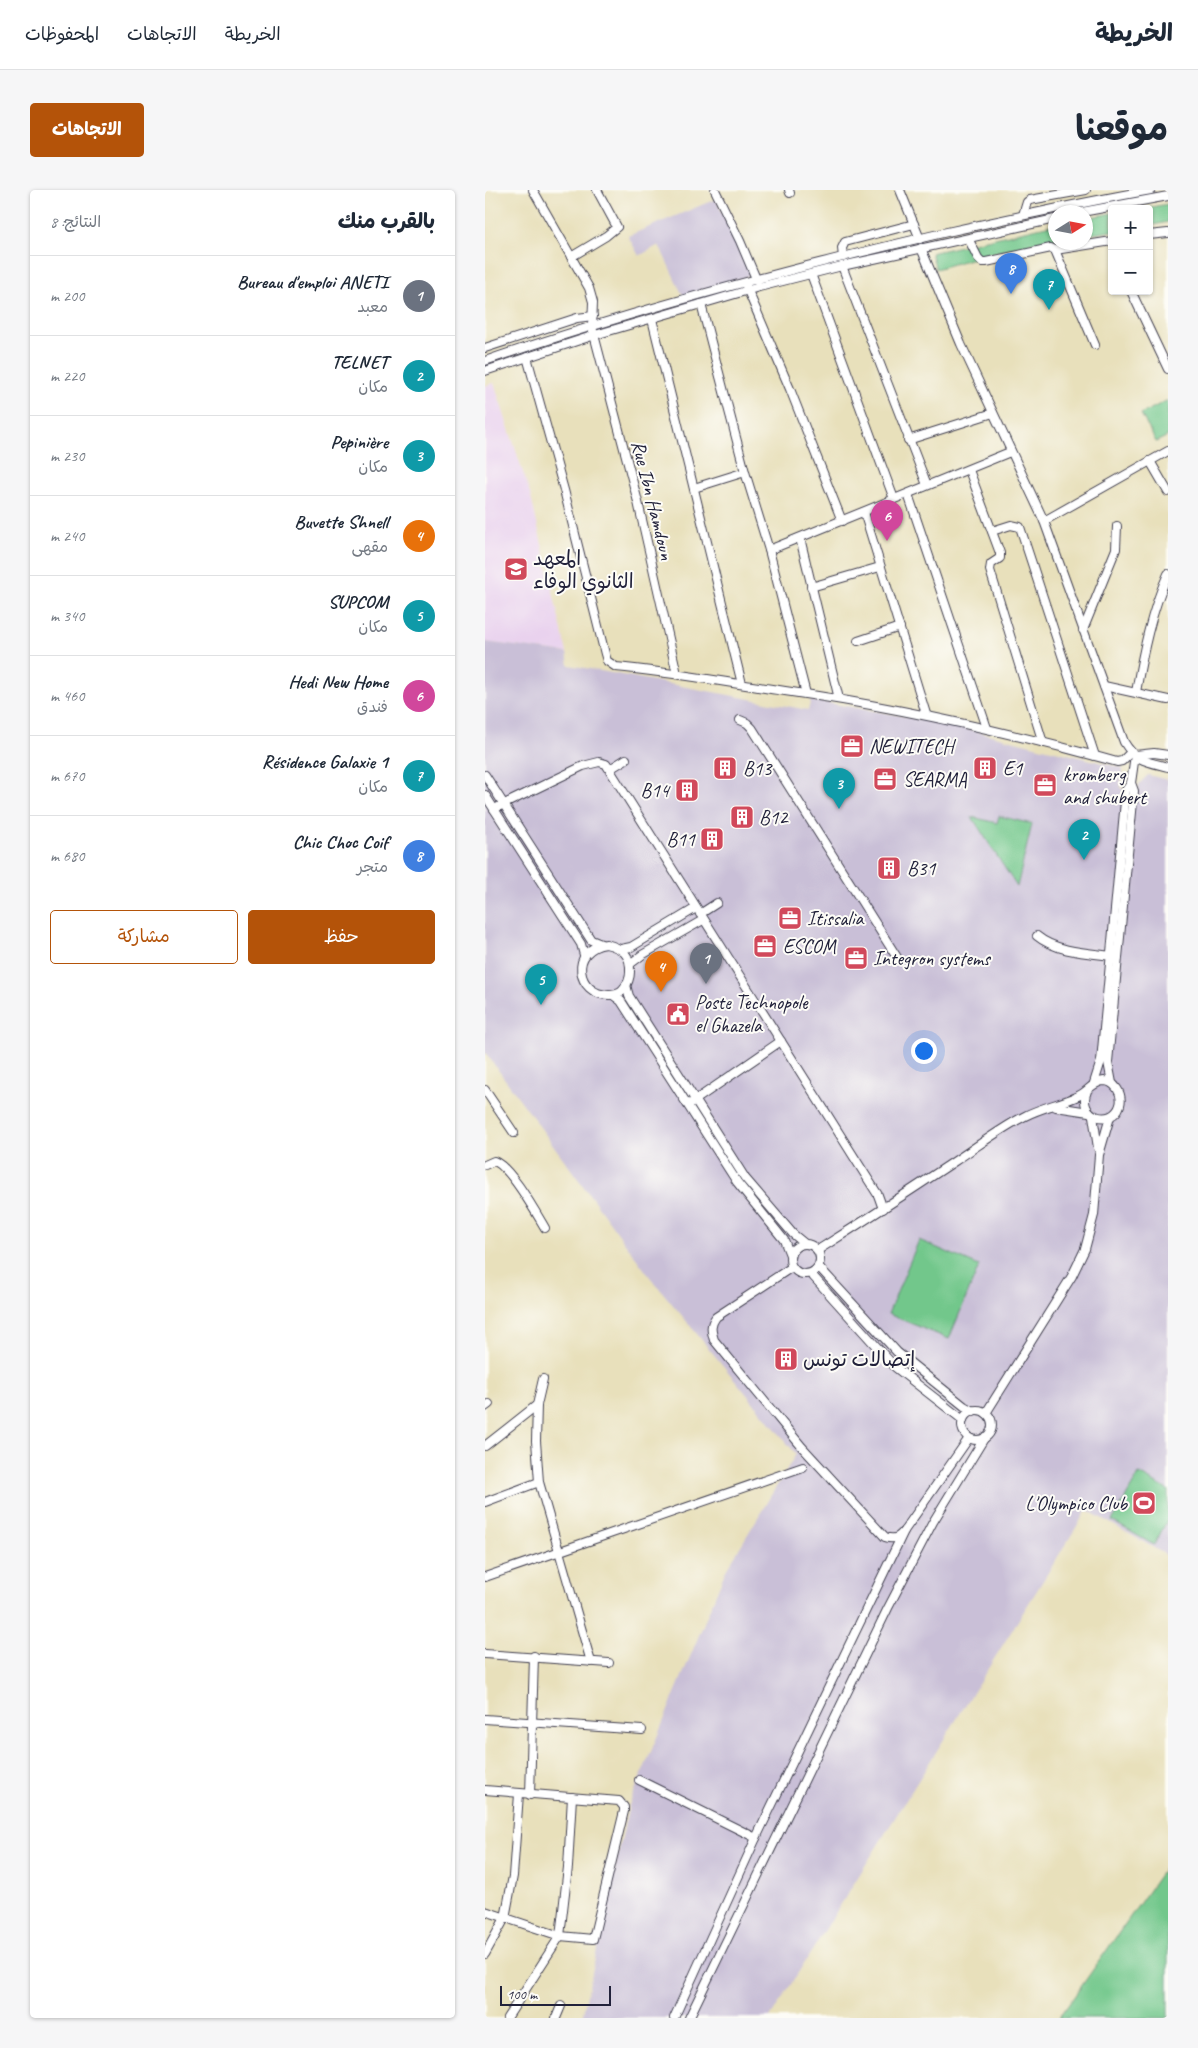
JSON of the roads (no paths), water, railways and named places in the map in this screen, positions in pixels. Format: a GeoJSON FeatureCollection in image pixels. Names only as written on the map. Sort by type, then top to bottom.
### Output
{"type":"FeatureCollection","features":[{"type":"Feature","properties":{"kind":"street"},"geometry":{"type":"LineString","coordinates":[[533,190],[589,288],[593,302],[592,327]]}},
{"type":"Feature","properties":{"kind":"street"},"geometry":{"type":"LineString","coordinates":[[571,257],[610,234],[617,227],[597,190]]}},
{"type":"Feature","properties":{"kind":"street"},"geometry":{"type":"LineString","coordinates":[[715,190],[741,241],[759,287]]}},
{"type":"Feature","properties":{"kind":"street"},"geometry":{"type":"LineString","coordinates":[[900,190],[920,238]]}},
{"type":"Feature","properties":{"kind":"street"},"geometry":{"type":"LineString","coordinates":[[1023,215],[1027,202],[1030,200],[1086,190]]}},
{"type":"Feature","properties":{"kind":"street"},"geometry":{"type":"LineString","coordinates":[[485,361],[755,278],[1023,215],[1151,190]]}},
{"type":"Feature","properties":{"kind":"street"},"geometry":{"type":"LineString","coordinates":[[1093,210],[1168,196]]}},
{"type":"Feature","properties":{"kind":"street"},"geometry":{"type":"LineString","coordinates":[[485,371],[595,335],[759,287],[842,266],[1048,220]]}},
{"type":"Feature","properties":{"kind":"street"},"geometry":{"type":"LineString","coordinates":[[843,256],[845,242],[914,224]]}},
{"type":"Feature","properties":{"kind":"street"},"geometry":{"type":"LineString","coordinates":[[1153,235],[1166,234],[1168,243]]}},
{"type":"Feature","properties":{"kind":"street"},"geometry":{"type":"LineString","coordinates":[[1093,244],[1108,241]]}},
{"type":"Feature","properties":{"kind":"street"},"geometry":{"type":"LineString","coordinates":[[970,242],[982,262],[1048,249]]}},
{"type":"Feature","properties":{"kind":"street"},"geometry":{"type":"LineString","coordinates":[[893,245],[895,254]]}},
{"type":"Feature","properties":{"kind":"street"},"geometry":{"type":"LineString","coordinates":[[921,248],[1010,452],[1044,521],[1119,730],[1133,754],[1144,760],[1168,767]]}},
{"type":"Feature","properties":{"kind":"street"},"geometry":{"type":"LineString","coordinates":[[1055,250],[1095,345]]}},
{"type":"Feature","properties":{"kind":"street"},"geometry":{"type":"LineString","coordinates":[[842,266],[927,485]]}},
{"type":"Feature","properties":{"kind":"street"},"geometry":{"type":"LineString","coordinates":[[811,274],[894,499]]}},
{"type":"Feature","properties":{"kind":"street"},"geometry":{"type":"LineString","coordinates":[[745,282],[842,521]]}},
{"type":"Feature","properties":{"kind":"street"},"geometry":{"type":"LineString","coordinates":[[1133,295],[1168,369]]}},
{"type":"Feature","properties":{"kind":"street"},"geometry":{"type":"LineString","coordinates":[[701,304],[745,472],[769,550],[806,694]]}},
{"type":"Feature","properties":{"kind":"street"},"geometry":{"type":"LineString","coordinates":[[485,348],[577,318],[593,316]]}},
{"type":"Feature","properties":{"kind":"street"},"geometry":{"type":"LineString","coordinates":[[652,319],[742,684]]}},
{"type":"Feature","properties":{"kind":"street","name":"Rue Ibn Hamdoun"},"geometry":{"type":"LineString","coordinates":[[592,327],[638,502],[677,674]]}},
{"type":"Feature","properties":{"kind":"street"},"geometry":{"type":"LineString","coordinates":[[527,357],[564,490],[607,661],[616,667],[677,674],[926,714],[1118,762],[1133,754],[1155,753],[1168,755]]}},
{"type":"Feature","properties":{"kind":"street"},"geometry":{"type":"LineString","coordinates":[[908,440],[993,413]]}},
{"type":"Feature","properties":{"kind":"street"},"geometry":{"type":"LineString","coordinates":[[1044,521],[1168,451]]}},
{"type":"Feature","properties":{"kind":"street"},"geometry":{"type":"LineString","coordinates":[[769,550],[1010,452]]}},
{"type":"Feature","properties":{"kind":"street"},"geometry":{"type":"LineString","coordinates":[[1151,461],[1168,492]]}},
{"type":"Feature","properties":{"kind":"street"},"geometry":{"type":"LineString","coordinates":[[969,470],[1000,556],[991,564],[990,570],[1043,743]]}},
{"type":"Feature","properties":{"kind":"street"},"geometry":{"type":"LineString","coordinates":[[694,488],[745,472]]}},
{"type":"Feature","properties":{"kind":"street"},"geometry":{"type":"LineString","coordinates":[[908,494],[987,728]]}},
{"type":"Feature","properties":{"kind":"street"},"geometry":{"type":"LineString","coordinates":[[864,512],[926,714]]}},
{"type":"Feature","properties":{"kind":"street"},"geometry":{"type":"LineString","coordinates":[[992,531],[1011,526],[1020,527],[1095,756]]}},
{"type":"Feature","properties":{"kind":"street"},"geometry":{"type":"LineString","coordinates":[[1083,630],[1116,549],[1118,541],[1117,526]]}},
{"type":"Feature","properties":{"kind":"street"},"geometry":{"type":"LineString","coordinates":[[799,538],[839,699]]}},
{"type":"Feature","properties":{"kind":"street"},"geometry":{"type":"LineString","coordinates":[[811,587],[881,566]]}},
{"type":"Feature","properties":{"kind":"street"},"geometry":{"type":"LineString","coordinates":[[1136,692],[1144,645],[1161,590],[1168,574]]}},
{"type":"Feature","properties":{"kind":"street"},"geometry":{"type":"LineString","coordinates":[[858,641],[900,627]]}},
{"type":"Feature","properties":{"kind":"street"},"geometry":{"type":"LineString","coordinates":[[1104,686],[1168,700]]}},
{"type":"Feature","properties":{"kind":"street"},"geometry":{"type":"LineString","coordinates":[[740,720],[752,728],[898,959]]}},
{"type":"Feature","properties":{"kind":"street"},"geometry":{"type":"LineString","coordinates":[[1099,1155],[1091,1114],[1084,1098],[1094,1083],[1101,1061],[1134,791],[1131,783],[1133,754]]}},
{"type":"Feature","properties":{"kind":"street"},"geometry":{"type":"LineString","coordinates":[[610,769],[626,759]]}},
{"type":"Feature","properties":{"kind":"street"},"geometry":{"type":"LineString","coordinates":[[494,809],[583,766],[603,762],[610,769],[699,914],[878,1196],[883,1209]]}},
{"type":"Feature","properties":{"kind":"street"},"geometry":{"type":"LineString","coordinates":[[485,774],[591,940],[621,949],[628,955],[631,964],[630,978],[622,992],[613,995],[596,993],[585,985],[581,974],[584,956],[591,948],[601,944]]}},
{"type":"Feature","properties":{"kind":"street"},"geometry":{"type":"LineString","coordinates":[[485,795],[581,944],[584,956]]}},
{"type":"Feature","properties":{"kind":"street"},"geometry":{"type":"LineString","coordinates":[[631,964],[717,903]]}},
{"type":"Feature","properties":{"kind":"street"},"geometry":{"type":"LineString","coordinates":[[621,949],[631,947],[699,914]]}},
{"type":"Feature","properties":{"kind":"street"},"geometry":{"type":"LineString","coordinates":[[1037,936],[1050,944],[1065,948],[1114,956]]}},
{"type":"Feature","properties":{"kind":"street"},"geometry":{"type":"LineString","coordinates":[[986,1413],[1072,1276],[1085,1249],[1094,1215],[1099,1155],[1110,1117],[1120,1106],[1121,1096],[1112,1082],[1108,1062],[1114,956]]}},
{"type":"Feature","properties":{"kind":"street"},"geometry":{"type":"LineString","coordinates":[[626,985],[629,996],[745,1178],[793,1234],[804,1244]]}},
{"type":"Feature","properties":{"kind":"street"},"geometry":{"type":"LineString","coordinates":[[613,995],[621,1001],[737,1182],[784,1240],[792,1267],[800,1274],[811,1274],[819,1266],[820,1255],[818,1250],[811,1244],[798,1245],[790,1255]]}},
{"type":"Feature","properties":{"kind":"street"},"geometry":{"type":"LineString","coordinates":[[687,1106],[781,1041]]}},
{"type":"Feature","properties":{"kind":"street"},"geometry":{"type":"LineString","coordinates":[[1094,1083],[1112,1082]]}},
{"type":"Feature","properties":{"kind":"street"},"geometry":{"type":"LineString","coordinates":[[485,1090],[514,1133]]}},
{"type":"Feature","properties":{"kind":"street"},"geometry":{"type":"LineString","coordinates":[[818,1250],[1023,1117],[1087,1092]]}},
{"type":"Feature","properties":{"kind":"street"},"geometry":{"type":"LineString","coordinates":[[1051,1107],[1067,1108],[1102,1118],[1110,1117]]}},
{"type":"Feature","properties":{"kind":"street"},"geometry":{"type":"LineString","coordinates":[[485,1165],[494,1161],[500,1163],[515,1181],[545,1228]]}},
{"type":"Feature","properties":{"kind":"street"},"geometry":{"type":"LineString","coordinates":[[689,2018],[888,1608],[933,1522],[992,1427],[991,1419],[986,1413],[973,1411],[964,1406],[897,1352],[819,1266]]}},
{"type":"Feature","properties":{"kind":"street"},"geometry":{"type":"LineString","coordinates":[[792,1267],[716,1317],[712,1323],[711,1330],[714,1340],[802,1447],[885,1537],[891,1539],[898,1538],[904,1532]]}},
{"type":"Feature","properties":{"kind":"street"},"geometry":{"type":"LineString","coordinates":[[811,1274],[895,1367],[963,1420]]}},
{"type":"Feature","properties":{"kind":"street"},"geometry":{"type":"LineString","coordinates":[[543,1379],[537,1405],[536,1441],[539,1482],[591,1662]]}},
{"type":"Feature","properties":{"kind":"street"},"geometry":{"type":"LineString","coordinates":[[485,1446],[537,1405]]}},
{"type":"Feature","properties":{"kind":"street"},"geometry":{"type":"LineString","coordinates":[[973,1411],[966,1415],[963,1420],[962,1426],[965,1434],[969,1438],[981,1440],[985,1437]]}},
{"type":"Feature","properties":{"kind":"street"},"geometry":{"type":"LineString","coordinates":[[674,2018],[756,1838],[904,1532],[969,1438]]}},
{"type":"Feature","properties":{"kind":"street"},"geometry":{"type":"LineString","coordinates":[[485,1577],[803,1467]]}},
{"type":"Feature","properties":{"kind":"street"},"geometry":{"type":"LineString","coordinates":[[485,1502],[539,1482]]}},
{"type":"Feature","properties":{"kind":"street"},"geometry":{"type":"LineString","coordinates":[[485,1654],[609,1662]]}},
{"type":"Feature","properties":{"kind":"street"},"geometry":{"type":"LineString","coordinates":[[530,1795],[534,1656]]}},
{"type":"Feature","properties":{"kind":"street"},"geometry":{"type":"LineString","coordinates":[[485,1719],[642,1730]]}},
{"type":"Feature","properties":{"kind":"street"},"geometry":{"type":"LineString","coordinates":[[639,1780],[756,1838]]}},
{"type":"Feature","properties":{"kind":"street"},"geometry":{"type":"LineString","coordinates":[[485,1790],[619,1801],[624,1807],[595,1937],[591,1940],[560,1936],[485,1911]]}},
{"type":"Feature","properties":{"kind":"street"},"geometry":{"type":"LineString","coordinates":[[485,1954],[505,1918],[513,1876],[519,1794]]}},
{"type":"Feature","properties":{"kind":"street"},"geometry":{"type":"LineString","coordinates":[[507,2018],[560,1936],[568,1867],[572,1797]]}},
{"type":"Feature","properties":{"kind":"street"},"geometry":{"type":"LineString","coordinates":[[556,2018],[561,2006]]}},
{"type":"Feature","properties":{"kind":"place","name":"Chic Choc Coif"},"geometry":{"type":"Point","coordinates":[1011,294]}},
{"type":"Feature","properties":{"kind":"place","name":"Résidence Galaxie 1"},"geometry":{"type":"Point","coordinates":[1049,310]}},
{"type":"Feature","properties":{"kind":"place","name":"Hedi New Home"},"geometry":{"type":"Point","coordinates":[887,541]}},
{"type":"Feature","properties":{"kind":"place","name":"المعهد الثانوي الوفاء"},"geometry":{"type":"Point","coordinates":[516,569]}},
{"type":"Feature","properties":{"kind":"place","name":"NEWITECH"},"geometry":{"type":"Point","coordinates":[852,746]}},
{"type":"Feature","properties":{"kind":"place","name":"B13"},"geometry":{"type":"Point","coordinates":[725,768]}},
{"type":"Feature","properties":{"kind":"place","name":"E1"},"geometry":{"type":"Point","coordinates":[985,768]}},
{"type":"Feature","properties":{"kind":"place","name":"SEARMA"},"geometry":{"type":"Point","coordinates":[885,779]}},
{"type":"Feature","properties":{"kind":"place","name":"kromberg and shubert"},"geometry":{"type":"Point","coordinates":[1045,785]}},
{"type":"Feature","properties":{"kind":"place","name":"B14"},"geometry":{"type":"Point","coordinates":[687,790]}},
{"type":"Feature","properties":{"kind":"place","name":"Pepinière"},"geometry":{"type":"Point","coordinates":[839,809]}},
{"type":"Feature","properties":{"kind":"place","name":"B12"},"geometry":{"type":"Point","coordinates":[742,817]}},
{"type":"Feature","properties":{"kind":"place","name":"B11"},"geometry":{"type":"Point","coordinates":[712,839]}},
{"type":"Feature","properties":{"kind":"place","name":"TELNET"},"geometry":{"type":"Point","coordinates":[1084,860]}},
{"type":"Feature","properties":{"kind":"place","name":"B31"},"geometry":{"type":"Point","coordinates":[889,868]}},
{"type":"Feature","properties":{"kind":"place","name":"Itissalia"},"geometry":{"type":"Point","coordinates":[790,918]}},
{"type":"Feature","properties":{"kind":"place","name":"ESCOM"},"geometry":{"type":"Point","coordinates":[765,946]}},
{"type":"Feature","properties":{"kind":"place","name":"Integron systems"},"geometry":{"type":"Point","coordinates":[856,958]}},
{"type":"Feature","properties":{"kind":"place","name":"Bureau d'emploi ANETI"},"geometry":{"type":"Point","coordinates":[706,984]}},
{"type":"Feature","properties":{"kind":"place","name":"Buvette Shnell"},"geometry":{"type":"Point","coordinates":[661,992]}},
{"type":"Feature","properties":{"kind":"place","name":"SUPCOM"},"geometry":{"type":"Point","coordinates":[541,1005]}},
{"type":"Feature","properties":{"kind":"place","name":"Poste Technopole el Ghazela"},"geometry":{"type":"Point","coordinates":[678,1014]}},
{"type":"Feature","properties":{"kind":"place","name":"إتصالات تونس"},"geometry":{"type":"Point","coordinates":[786,1359]}},
{"type":"Feature","properties":{"kind":"place","name":"L'Olympico Club"},"geometry":{"type":"Point","coordinates":[1144,1503]}}]}
